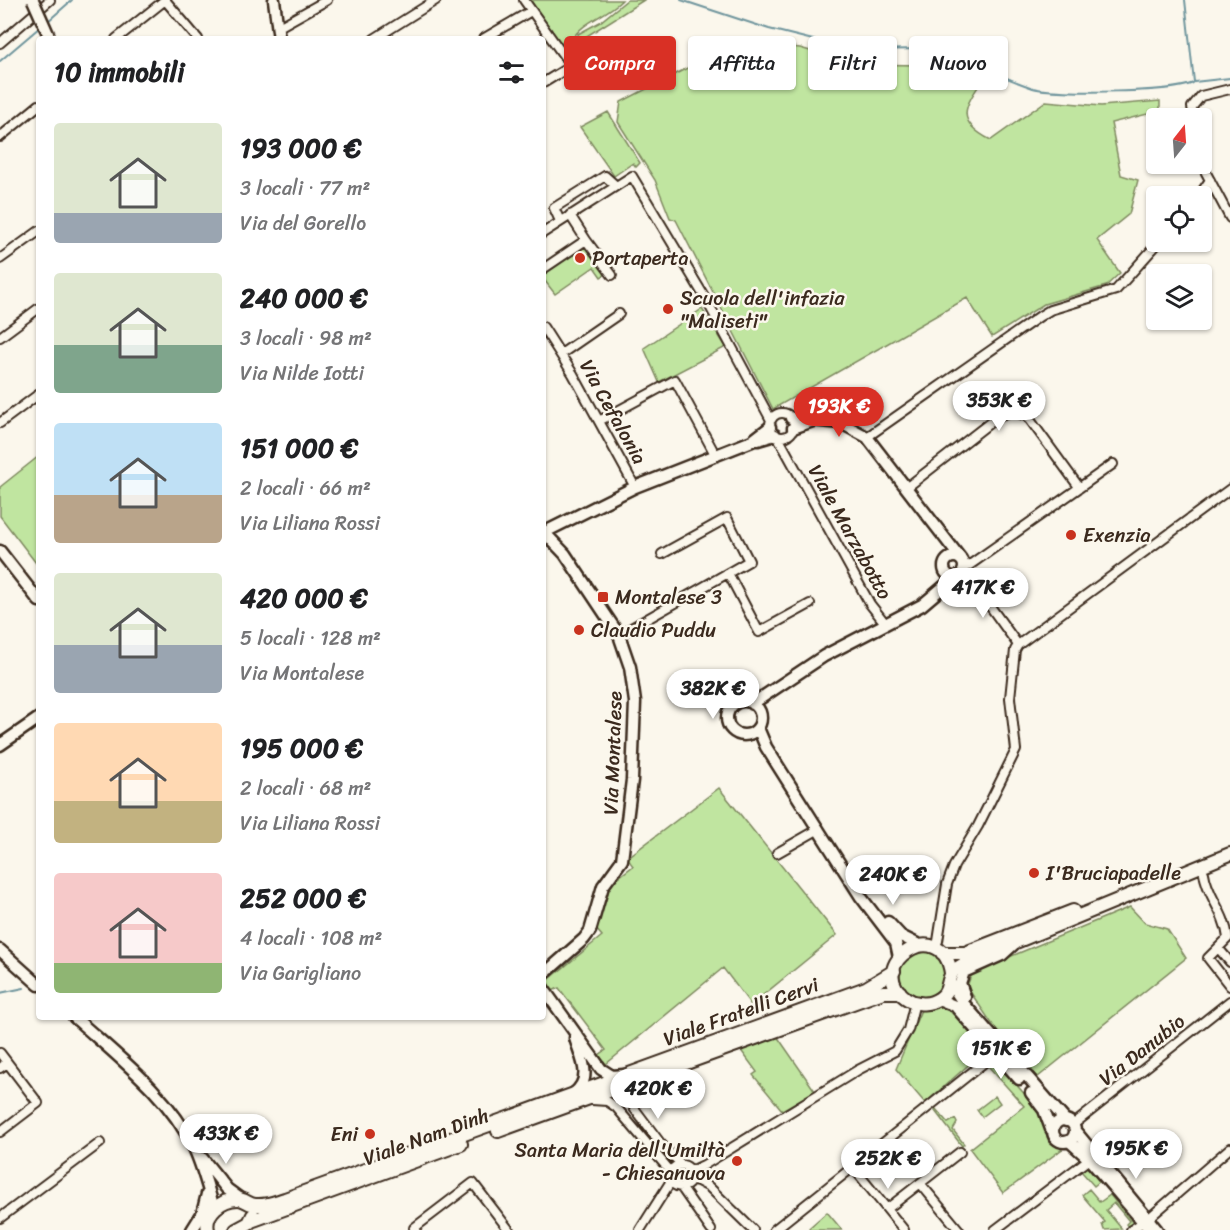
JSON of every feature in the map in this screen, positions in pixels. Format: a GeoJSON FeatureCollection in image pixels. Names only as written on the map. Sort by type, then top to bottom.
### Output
{"type":"FeatureCollection","features":[{"type":"Feature","properties":{"kind":"main road"},"geometry":{"type":"LineString","coordinates":[[1230,847],[970,951],[930,946],[907,950],[899,957],[894,971],[894,982],[900,992],[915,1002],[927,1003],[938,999],[951,978],[967,962],[1230,854]]}},
{"type":"Feature","properties":{"kind":"main road"},"geometry":{"type":"LineString","coordinates":[[940,947],[951,978]]}},
{"type":"Feature","properties":{"kind":"main road","name":"Viale Fratelli Cervi"},"geometry":{"type":"LineString","coordinates":[[598,1084],[866,988],[894,971]]}},
{"type":"Feature","properties":{"kind":"main road","name":"Viale Fratelli Cervi"},"geometry":{"type":"LineString","coordinates":[[613,1089],[883,992],[900,992]]}},
{"type":"Feature","properties":{"kind":"main road","name":"Viale Nam Dinh"},"geometry":{"type":"LineString","coordinates":[[214,1209],[228,1201],[265,1205],[285,1199],[598,1084]]}},
{"type":"Feature","properties":{"kind":"main road","name":"Viale Nam Dinh"},"geometry":{"type":"LineString","coordinates":[[241,1227],[613,1089]]}},
{"type":"Feature","properties":{"kind":"main road","name":"Viale Nam Dinh"},"geometry":{"type":"LineString","coordinates":[[241,1227],[254,1215],[247,1202]]}},
{"type":"Feature","properties":{"kind":"main road"},"geometry":{"type":"LineString","coordinates":[[206,1228],[214,1209]]}},
{"type":"Feature","properties":{"kind":"street"},"geometry":{"type":"LineString","coordinates":[[33,0],[49,36]]}},
{"type":"Feature","properties":{"kind":"street"},"geometry":{"type":"LineString","coordinates":[[0,43],[50,0]]}},
{"type":"Feature","properties":{"kind":"street"},"geometry":{"type":"LineString","coordinates":[[120,36],[165,0],[195,36]]}},
{"type":"Feature","properties":{"kind":"street"},"geometry":{"type":"LineString","coordinates":[[274,0],[278,33],[327,0]]}},
{"type":"Feature","properties":{"kind":"street"},"geometry":{"type":"LineString","coordinates":[[379,36],[436,0]]}},
{"type":"Feature","properties":{"kind":"street"},"geometry":{"type":"LineString","coordinates":[[524,0],[571,66],[546,81]]}},
{"type":"Feature","properties":{"kind":"street"},"geometry":{"type":"LineString","coordinates":[[488,36],[531,11]]}},
{"type":"Feature","properties":{"kind":"street"},"geometry":{"type":"LineString","coordinates":[[1192,108],[1201,96],[1230,89]]}},
{"type":"Feature","properties":{"kind":"street"},"geometry":{"type":"LineString","coordinates":[[0,136],[36,107]]}},
{"type":"Feature","properties":{"kind":"street"},"geometry":{"type":"LineString","coordinates":[[1208,174],[1230,218]]}},
{"type":"Feature","properties":{"kind":"street"},"geometry":{"type":"LineString","coordinates":[[546,231],[616,186],[605,176],[554,208],[560,221]]}},
{"type":"Feature","properties":{"kind":"street","name":"Viale Marzabotto"},"geometry":{"type":"LineString","coordinates":[[616,186],[632,176],[707,301],[870,604],[885,623]]}},
{"type":"Feature","properties":{"kind":"street"},"geometry":{"type":"LineString","coordinates":[[1206,186],[1210,180]]}},
{"type":"Feature","properties":{"kind":"street"},"geometry":{"type":"LineString","coordinates":[[570,214],[612,275]]}},
{"type":"Feature","properties":{"kind":"street"},"geometry":{"type":"LineString","coordinates":[[0,260],[36,233]]}},
{"type":"Feature","properties":{"kind":"street"},"geometry":{"type":"LineString","coordinates":[[546,267],[586,240]]}},
{"type":"Feature","properties":{"kind":"street"},"geometry":{"type":"LineString","coordinates":[[867,438],[1050,310],[1116,290],[1150,252]]}},
{"type":"Feature","properties":{"kind":"street"},"geometry":{"type":"LineString","coordinates":[[0,338],[36,311]]}},
{"type":"Feature","properties":{"kind":"street","name":"Via Cefalonia"},"geometry":{"type":"LineString","coordinates":[[561,354],[619,314]]}},
{"type":"Feature","properties":{"kind":"street","name":"Via Cefalonia"},"geometry":{"type":"LineString","coordinates":[[546,332],[561,354],[635,487]]}},
{"type":"Feature","properties":{"kind":"street"},"geometry":{"type":"LineString","coordinates":[[599,421],[675,380],[716,456]]}},
{"type":"Feature","properties":{"kind":"street"},"geometry":{"type":"LineString","coordinates":[[0,423],[36,396]]}},
{"type":"Feature","properties":{"kind":"street"},"geometry":{"type":"LineString","coordinates":[[906,488],[996,418],[1014,411],[1028,417],[1079,487]]}},
{"type":"Feature","properties":{"kind":"street"},"geometry":{"type":"LineString","coordinates":[[546,530],[635,487],[752,441],[774,427],[783,414],[792,426]]}},
{"type":"Feature","properties":{"kind":"street"},"geometry":{"type":"LineString","coordinates":[[774,427],[787,436],[792,426],[816,420],[841,423],[867,438],[944,537],[963,569]]}},
{"type":"Feature","properties":{"kind":"street","name":"Viale Marzabotto"},"geometry":{"type":"LineString","coordinates":[[789,454],[792,426]]}},
{"type":"Feature","properties":{"kind":"street"},"geometry":{"type":"LineString","coordinates":[[899,957],[896,943],[854,884],[754,731],[756,708],[767,695],[801,670],[922,605],[963,569],[1113,464]]}},
{"type":"Feature","properties":{"kind":"street"},"geometry":{"type":"LineString","coordinates":[[1018,645],[1230,489]]}},
{"type":"Feature","properties":{"kind":"street"},"geometry":{"type":"LineString","coordinates":[[619,635],[749,561],[727,518],[662,554]]}},
{"type":"Feature","properties":{"kind":"street","name":"Via Montalese"},"geometry":{"type":"LineString","coordinates":[[546,533],[565,554],[619,635],[632,674],[635,702],[632,780],[622,860],[603,886],[590,931],[546,972]]}},
{"type":"Feature","properties":{"kind":"street"},"geometry":{"type":"LineString","coordinates":[[944,537],[945,565],[948,575],[963,569]]}},
{"type":"Feature","properties":{"kind":"street"},"geometry":{"type":"LineString","coordinates":[[0,551],[36,597]]}},
{"type":"Feature","properties":{"kind":"street"},"geometry":{"type":"LineString","coordinates":[[935,592],[945,565],[955,556],[1018,645],[1010,698],[1016,750],[978,826],[954,866],[947,884],[940,947]]}},
{"type":"Feature","properties":{"kind":"street"},"geometry":{"type":"LineString","coordinates":[[728,573],[759,632],[810,604]]}},
{"type":"Feature","properties":{"kind":"street"},"geometry":{"type":"LineString","coordinates":[[754,731],[733,731],[728,716],[736,703],[756,708]]}},
{"type":"Feature","properties":{"kind":"street"},"geometry":{"type":"LineString","coordinates":[[0,739],[36,714]]}},
{"type":"Feature","properties":{"kind":"street"},"geometry":{"type":"LineString","coordinates":[[0,746],[36,720]]}},
{"type":"Feature","properties":{"kind":"street"},"geometry":{"type":"LineString","coordinates":[[777,854],[819,830]]}},
{"type":"Feature","properties":{"kind":"street"},"geometry":{"type":"LineString","coordinates":[[1204,873],[1227,929],[1228,938],[1208,958],[1230,986]]}},
{"type":"Feature","properties":{"kind":"street"},"geometry":{"type":"LineString","coordinates":[[854,884],[901,936],[921,946]]}},
{"type":"Feature","properties":{"kind":"street"},"geometry":{"type":"LineString","coordinates":[[986,1029],[978,1014],[962,994],[961,977],[968,969],[1002,954],[1013,944]]}},
{"type":"Feature","properties":{"kind":"street"},"geometry":{"type":"LineString","coordinates":[[1219,949],[1230,962]]}},
{"type":"Feature","properties":{"kind":"street"},"geometry":{"type":"LineString","coordinates":[[0,950],[36,982]]}},
{"type":"Feature","properties":{"kind":"street"},"geometry":{"type":"LineString","coordinates":[[951,978],[958,1002],[996,1053],[1039,1102],[1054,1138],[1071,1130]]}},
{"type":"Feature","properties":{"kind":"street"},"geometry":{"type":"LineString","coordinates":[[546,992],[606,1074],[627,1074]]}},
{"type":"Feature","properties":{"kind":"street"},"geometry":{"type":"LineString","coordinates":[[938,999],[958,1002],[986,1029],[1147,1223]]}},
{"type":"Feature","properties":{"kind":"street","name":"Via Danubio"},"geometry":{"type":"LineString","coordinates":[[1071,1130],[1230,1001]]}},
{"type":"Feature","properties":{"kind":"street"},"geometry":{"type":"LineString","coordinates":[[661,1200],[690,1184],[692,1174],[704,1165],[858,1070],[895,1052],[908,1030],[915,1002]]}},
{"type":"Feature","properties":{"kind":"street"},"geometry":{"type":"LineString","coordinates":[[77,1020],[155,1091],[176,1116],[194,1148],[214,1209]]}},
{"type":"Feature","properties":{"kind":"street"},"geometry":{"type":"LineString","coordinates":[[570,1096],[583,1085],[585,1074],[573,1032]]}},
{"type":"Feature","properties":{"kind":"street"},"geometry":{"type":"LineString","coordinates":[[0,1053],[38,1103],[0,1132]]}},
{"type":"Feature","properties":{"kind":"street"},"geometry":{"type":"LineString","coordinates":[[774,1230],[996,1053]]}},
{"type":"Feature","properties":{"kind":"street"},"geometry":{"type":"LineString","coordinates":[[0,1068],[8,1063]]}},
{"type":"Feature","properties":{"kind":"street"},"geometry":{"type":"LineString","coordinates":[[657,1074],[638,1089],[634,1108],[661,1144],[753,1230]]}},
{"type":"Feature","properties":{"kind":"street"},"geometry":{"type":"LineString","coordinates":[[582,1101],[602,1100],[614,1104],[671,1172],[671,1181],[661,1200],[640,1230]]}},
{"type":"Feature","properties":{"kind":"street"},"geometry":{"type":"LineString","coordinates":[[1051,1129],[1056,1124],[1071,1130],[1089,1159],[1147,1223],[1157,1230]]}},
{"type":"Feature","properties":{"kind":"street"},"geometry":{"type":"LineString","coordinates":[[0,1218],[100,1143]]}},
{"type":"Feature","properties":{"kind":"street"},"geometry":{"type":"LineString","coordinates":[[194,1148],[227,1189],[247,1202]]}},
{"type":"Feature","properties":{"kind":"street"},"geometry":{"type":"LineString","coordinates":[[1131,1230],[1147,1223],[1230,1148]]}},
{"type":"Feature","properties":{"kind":"street"},"geometry":{"type":"LineString","coordinates":[[887,1209],[960,1152]]}},
{"type":"Feature","properties":{"kind":"street"},"geometry":{"type":"LineString","coordinates":[[995,1230],[1089,1159]]}},
{"type":"Feature","properties":{"kind":"street"},"geometry":{"type":"LineString","coordinates":[[671,1172],[682,1165]]}},
{"type":"Feature","properties":{"kind":"street"},"geometry":{"type":"LineString","coordinates":[[852,1166],[904,1230]]}},
{"type":"Feature","properties":{"kind":"street"},"geometry":{"type":"LineString","coordinates":[[671,1181],[681,1187],[711,1230]]}},
{"type":"Feature","properties":{"kind":"street"},"geometry":{"type":"LineString","coordinates":[[920,1183],[959,1230]]}},
{"type":"Feature","properties":{"kind":"street"},"geometry":{"type":"LineString","coordinates":[[416,1230],[414,1228],[473,1184],[509,1230]]}},
{"type":"Feature","properties":{"kind":"street"},"geometry":{"type":"LineString","coordinates":[[192,1230],[205,1207],[208,1185]]}},
{"type":"Feature","properties":{"kind":"green space"},"geometry":{"type":"Polygon","coordinates":[[[530,0],[622,0],[588,23],[575,36],[564,36],[564,41],[558,42],[530,0]]]}},
{"type":"Feature","properties":{"kind":"green space"},"geometry":{"type":"Polygon","coordinates":[[[627,0],[644,0],[587,36],[578,36],[578,34],[600,22],[627,0]]]}},
{"type":"Feature","properties":{"kind":"green space"},"geometry":{"type":"Polygon","coordinates":[[[796,48],[808,50],[808,90],[897,90],[897,65],[909,65],[909,90],[976,90],[968,105],[967,120],[979,133],[991,140],[1046,101],[1101,106],[1160,101],[1160,108],[1146,108],[1146,114],[1111,123],[1121,175],[1138,180],[1129,214],[1097,240],[1120,273],[1106,286],[1044,304],[992,337],[967,298],[773,409],[676,220],[670,218],[655,180],[618,122],[621,102],[644,90],[676,90],[676,74],[688,68],[688,90],[796,90],[796,48]]]}},
{"type":"Feature","properties":{"kind":"green space"},"geometry":{"type":"Polygon","coordinates":[[[608,112],[640,163],[636,167],[633,163],[614,176],[580,127],[608,112]]]}},
{"type":"Feature","properties":{"kind":"green space"},"geometry":{"type":"Polygon","coordinates":[[[585,243],[608,273],[601,277],[594,267],[555,294],[546,282],[546,269],[585,243]]]}},
{"type":"Feature","properties":{"kind":"green space"},"geometry":{"type":"Polygon","coordinates":[[[702,309],[726,347],[659,382],[644,348],[702,309]]]}},
{"type":"Feature","properties":{"kind":"green space"},"geometry":{"type":"Polygon","coordinates":[[[36,458],[36,563],[0,516],[0,487],[36,458]]]}},
{"type":"Feature","properties":{"kind":"green space"},"geometry":{"type":"Polygon","coordinates":[[[719,788],[837,935],[751,1005],[723,968],[606,1064],[599,1055],[606,1050],[559,988],[552,991],[546,982],[602,936],[596,929],[611,883],[633,866],[627,858],[719,788]]]}},
{"type":"Feature","properties":{"kind":"green space"},"geometry":{"type":"Polygon","coordinates":[[[1130,907],[1145,923],[1167,929],[1186,958],[1038,1077],[999,1034],[971,993],[967,986],[971,976],[978,970],[1130,907]]]}},
{"type":"Feature","properties":{"kind":"green space"},"geometry":{"type":"Polygon","coordinates":[[[923,951],[939,958],[946,974],[939,990],[923,997],[907,990],[900,974],[907,958],[923,951]]]}},
{"type":"Feature","properties":{"kind":"green space"},"geometry":{"type":"Polygon","coordinates":[[[940,1006],[959,1016],[983,1048],[982,1053],[925,1103],[896,1069],[921,1010],[940,1006]]]}},
{"type":"Feature","properties":{"kind":"green space"},"geometry":{"type":"Polygon","coordinates":[[[777,1036],[815,1091],[782,1110],[753,1075],[757,1072],[740,1049],[777,1036]]]}},
{"type":"Feature","properties":{"kind":"green space"},"geometry":{"type":"Polygon","coordinates":[[[996,1062],[1038,1109],[1049,1142],[1065,1147],[1003,1193],[970,1149],[1024,1106],[988,1066],[996,1062]]]}},
{"type":"Feature","properties":{"kind":"green space"},"geometry":{"type":"Polygon","coordinates":[[[995,1096],[1000,1103],[982,1117],[977,1110],[995,1096]]]}},
{"type":"Feature","properties":{"kind":"green space"},"geometry":{"type":"Polygon","coordinates":[[[935,1108],[948,1123],[955,1119],[957,1123],[953,1130],[964,1144],[962,1146],[935,1111],[935,1108]]]}},
{"type":"Feature","properties":{"kind":"green space"},"geometry":{"type":"Polygon","coordinates":[[[1087,1167],[1100,1181],[1094,1186],[1081,1171],[1087,1167]]]}},
{"type":"Feature","properties":{"kind":"green space"},"geometry":{"type":"Polygon","coordinates":[[[681,1168],[689,1176],[681,1184],[673,1176],[681,1168]]]}},
{"type":"Feature","properties":{"kind":"green space"},"geometry":{"type":"Polygon","coordinates":[[[1089,1189],[1100,1202],[1110,1195],[1133,1223],[1128,1227],[1126,1224],[1129,1221],[1114,1203],[1106,1210],[1122,1229],[1104,1230],[1102,1224],[1105,1222],[1082,1195],[1089,1189]]]}},
{"type":"Feature","properties":{"kind":"green space"},"geometry":{"type":"Polygon","coordinates":[[[827,1212],[842,1230],[810,1230],[809,1228],[827,1212]]]}},
{"type":"Feature","properties":{"kind":"waterway"},"geometry":{"type":"LineString","coordinates":[[47,22],[72,0]]}},
{"type":"Feature","properties":{"kind":"waterway"},"geometry":{"type":"LineString","coordinates":[[681,0],[769,29],[853,50],[909,49]]}},
{"type":"Feature","properties":{"kind":"waterway"},"geometry":{"type":"LineString","coordinates":[[1185,0],[1194,82]]}},
{"type":"Feature","properties":{"kind":"waterway"},"geometry":{"type":"LineString","coordinates":[[0,61],[40,27]]}},
{"type":"Feature","properties":{"kind":"waterway"},"geometry":{"type":"LineString","coordinates":[[1008,79],[1045,90],[1089,92],[1167,88],[1230,78]]}},
{"type":"Feature","properties":{"kind":"waterway"},"geometry":{"type":"LineString","coordinates":[[0,993],[24,988]]}},
{"type":"Feature","properties":{"kind":"place","name":"Portaperta"},"geometry":{"type":"Point","coordinates":[580,258]}},
{"type":"Feature","properties":{"kind":"place","name":"Scuola dell'infazia \"Maliseti\""},"geometry":{"type":"Point","coordinates":[668,309]}},
{"type":"Feature","properties":{"kind":"place","name":"Exenzia"},"geometry":{"type":"Point","coordinates":[1071,535]}},
{"type":"Feature","properties":{"kind":"place","name":"Montalese 3"},"geometry":{"type":"Point","coordinates":[603,597]}},
{"type":"Feature","properties":{"kind":"place","name":"Claudio Puddu"},"geometry":{"type":"Point","coordinates":[579,630]}},
{"type":"Feature","properties":{"kind":"place","name":"I'Bruciapadelle"},"geometry":{"type":"Point","coordinates":[1034,873]}},
{"type":"Feature","properties":{"kind":"place","name":"Eni"},"geometry":{"type":"Point","coordinates":[370,1134]}},
{"type":"Feature","properties":{"kind":"place","name":"Santa Maria dell'Umiltà - Chiesanuova"},"geometry":{"type":"Point","coordinates":[737,1161]}}]}
